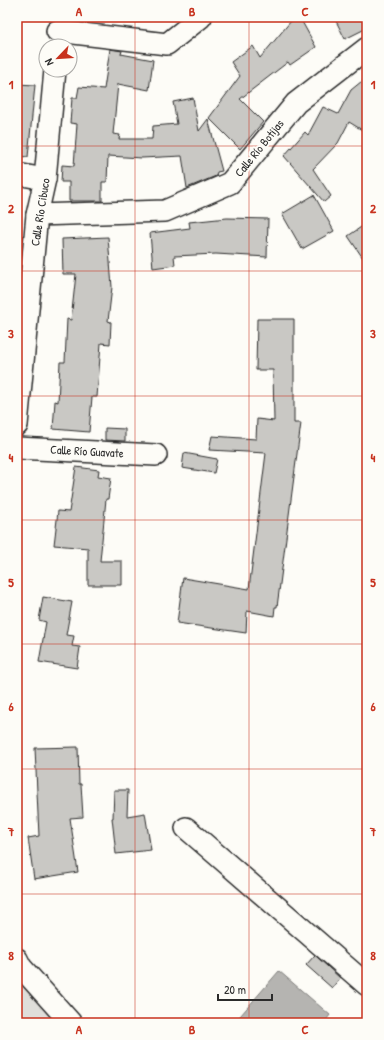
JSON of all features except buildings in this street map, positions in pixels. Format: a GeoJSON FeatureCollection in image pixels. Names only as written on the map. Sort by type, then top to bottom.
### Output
{"type":"FeatureCollection","features":[{"type":"Feature","properties":{"kind":"street"},"geometry":{"type":"LineString","coordinates":[[57,31],[167,44],[201,17]]}},
{"type":"Feature","properties":{"kind":"street","name":"Calle Río Botijas"},"geometry":{"type":"LineString","coordinates":[[37,215],[165,211],[230,183],[296,103],[367,48]]}},
{"type":"Feature","properties":{"kind":"street","name":"Calle Río Cibuco"},"geometry":{"type":"LineString","coordinates":[[17,425],[37,215],[45,179],[54,78]]}},
{"type":"Feature","properties":{"kind":"street"},"geometry":{"type":"LineString","coordinates":[[17,174],[45,179]]}},
{"type":"Feature","properties":{"kind":"street","name":"Calle Río Guavate"},"geometry":{"type":"LineString","coordinates":[[17,448],[156,455]]}},
{"type":"Feature","properties":{"kind":"street"},"geometry":{"type":"LineString","coordinates":[[186,828],[367,985]]}},
{"type":"Feature","properties":{"kind":"street"},"geometry":{"type":"LineString","coordinates":[[17,959],[21,967],[71,1023]]}},
{"type":"Feature","properties":{"kind":"shaded area"},"geometry":{"type":"Polygon","coordinates":[[[279,971],[330,1015],[324,1023],[234,1023],[279,971]]]}},
{"type":"Feature","properties":{"kind":"shaded area"},"geometry":{"type":"Polygon","coordinates":[[[17,973],[71,1023],[17,1023],[17,973]]]}}]}
